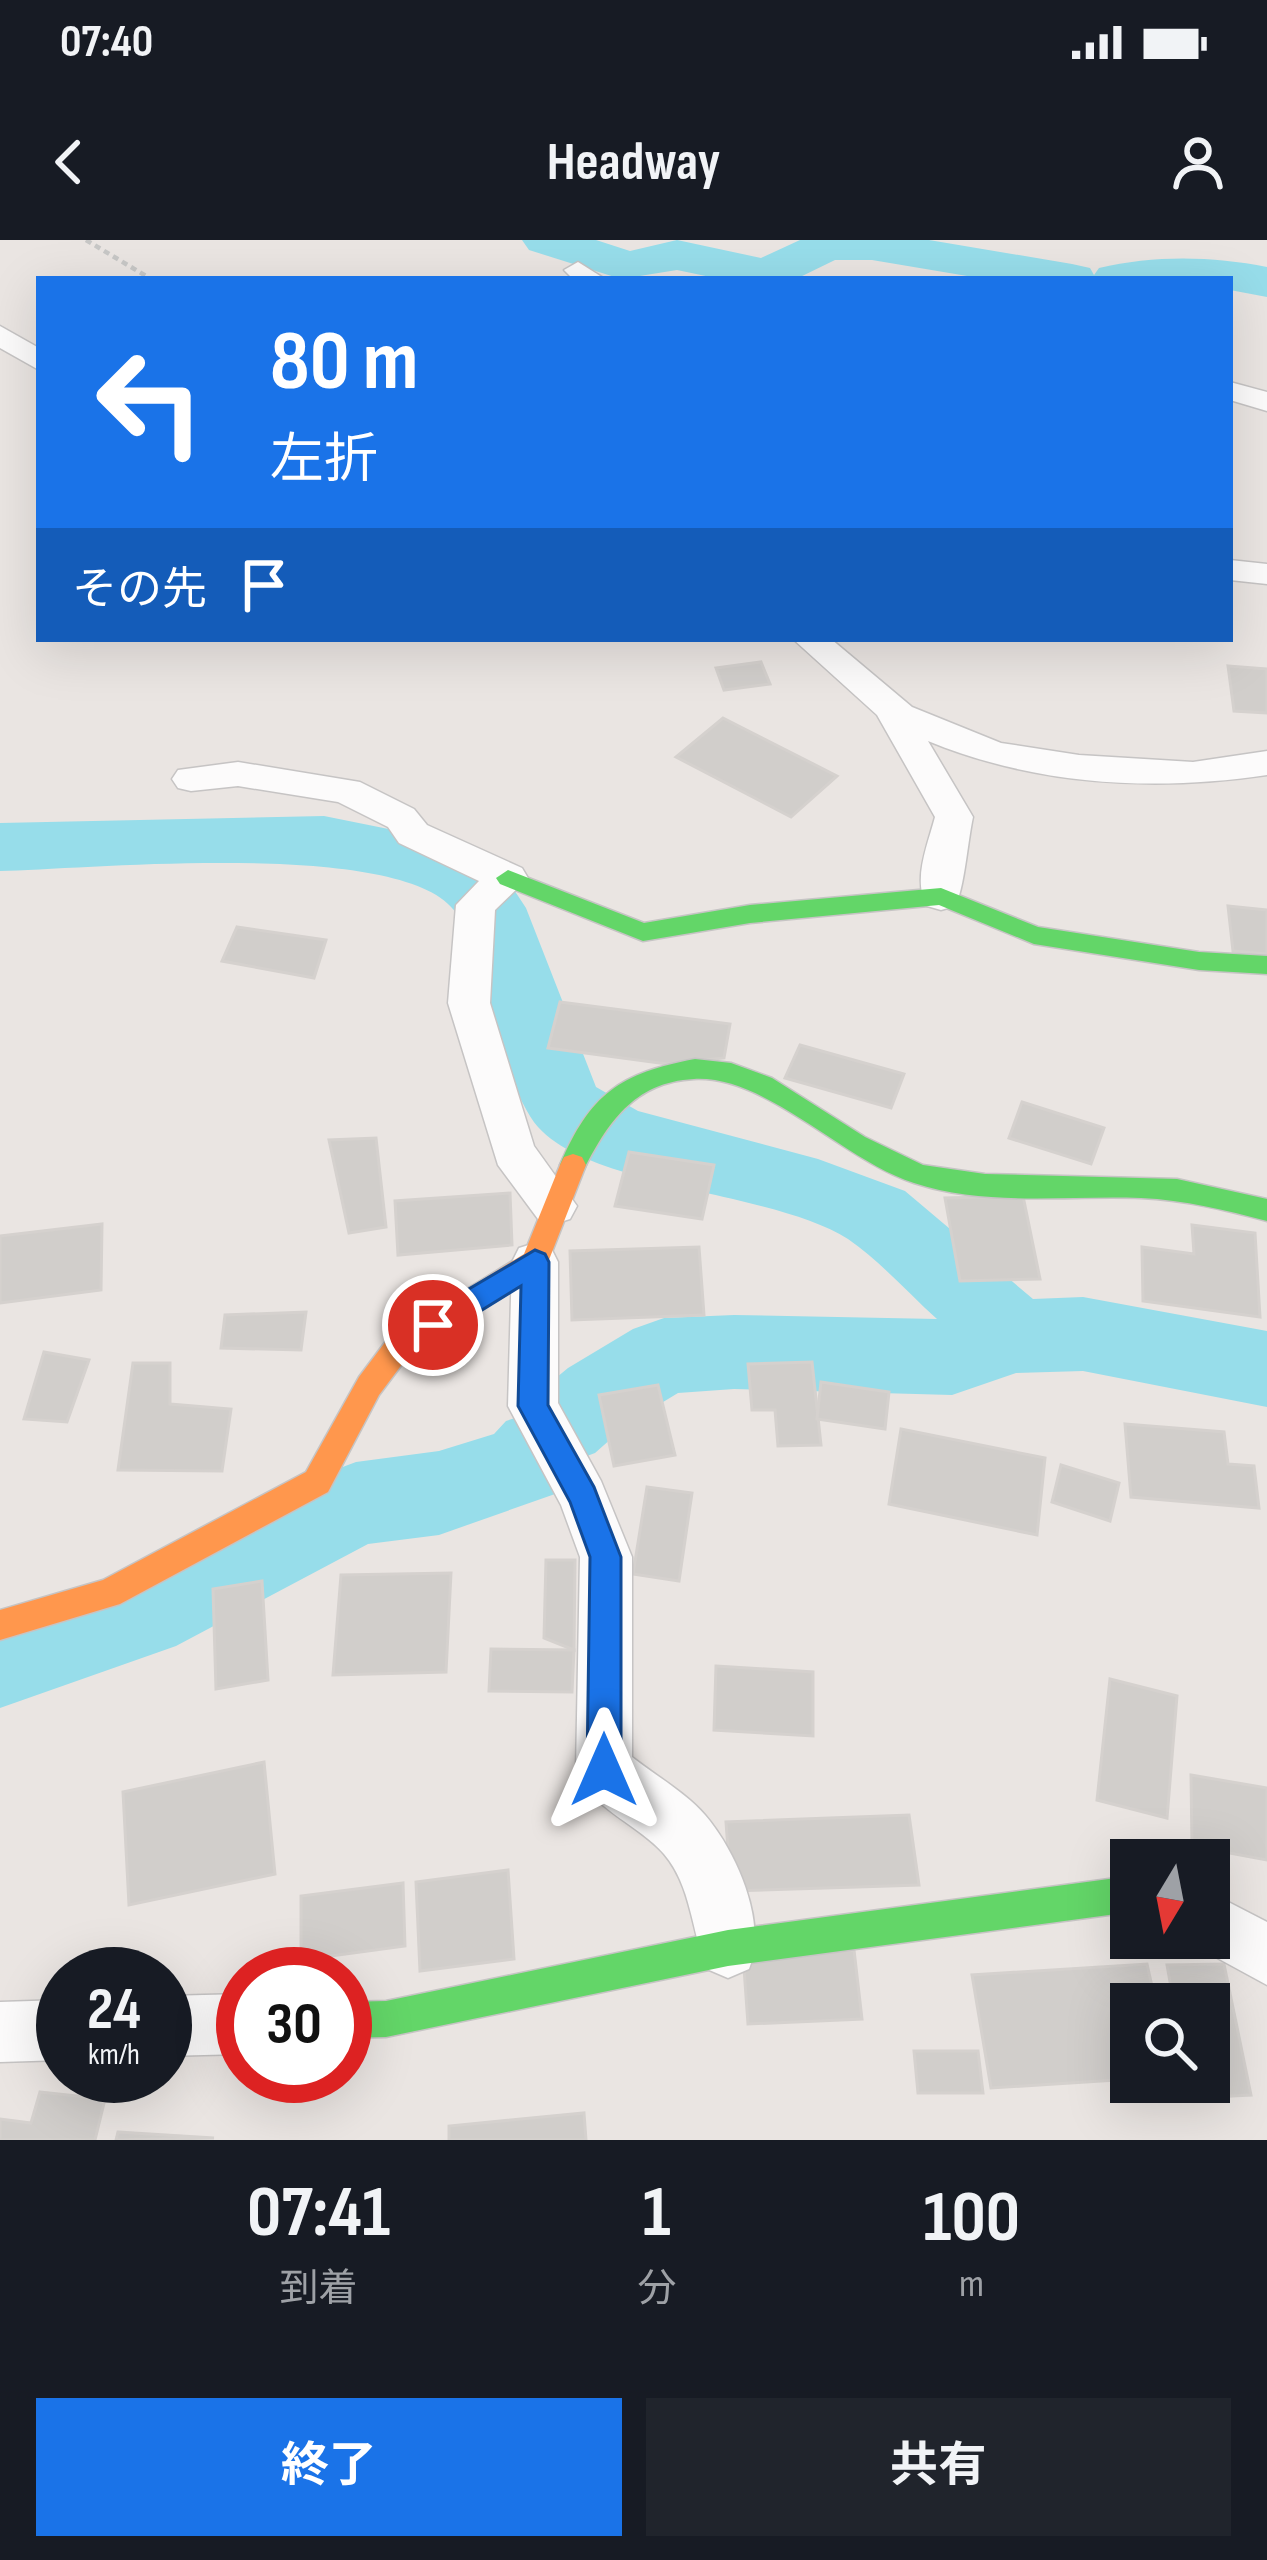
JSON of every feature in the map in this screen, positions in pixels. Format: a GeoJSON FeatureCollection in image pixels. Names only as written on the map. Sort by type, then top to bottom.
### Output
{"type":"FeatureCollection","features":[{"type":"Feature","properties":{"kind":"street"},"geometry":{"type":"LineString","coordinates":[[0,335],[36,359]]}},
{"type":"Feature","properties":{"kind":"street"},"geometry":{"type":"LineString","coordinates":[[1233,392],[1267,402]]}},
{"type":"Feature","properties":{"kind":"street"},"geometry":{"type":"LineString","coordinates":[[1233,420],[1267,421]]}},
{"type":"Feature","properties":{"kind":"street"},"geometry":{"type":"LineString","coordinates":[[1233,570],[1267,574]]}},
{"type":"Feature","properties":{"kind":"street"},"geometry":{"type":"LineString","coordinates":[[814,642],[891,708],[994,754],[1079,767],[1193,774],[1267,763]]}},
{"type":"Feature","properties":{"kind":"street"},"geometry":{"type":"LineString","coordinates":[[891,708],[954,817],[942,864],[941,896]]}},
{"type":"Feature","properties":{"kind":"street"},"geometry":{"type":"LineString","coordinates":[[191,779],[238,774],[347,791],[401,818],[412,834],[494,890],[644,932],[750,914],[941,896],[1034,934],[1199,961],[1267,964]]}},
{"type":"Feature","properties":{"kind":"street"},"geometry":{"type":"LineString","coordinates":[[494,890],[469,1003],[514,1153],[554,1206]]}},
{"type":"Feature","properties":{"kind":"street"},"geometry":{"type":"LineString","coordinates":[[728,1948],[714,1883],[683,1834],[604,1770],[606,1557],[584,1497],[533,1406],[535,1262],[554,1206],[595,1120],[632,1084],[680,1068],[715,1068],[782,1091],[876,1157],[920,1175],[1011,1188],[1179,1190],[1267,1210]]}},
{"type":"Feature","properties":{"kind":"street"},"geometry":{"type":"LineString","coordinates":[[0,1625],[109,1593],[317,1482],[369,1386],[399,1346],[535,1262]]}},
{"type":"Feature","properties":{"kind":"street"},"geometry":{"type":"LineString","coordinates":[[372,2019],[728,1948],[1110,1897]]}},
{"type":"Feature","properties":{"kind":"street"},"geometry":{"type":"LineString","coordinates":[[1230,1933],[1267,1955]]}},
{"type":"Feature","properties":{"kind":"street"},"geometry":{"type":"LineString","coordinates":[[0,2032],[36,2031]]}},
{"type":"Feature","properties":{"kind":"path"},"geometry":{"type":"LineString","coordinates":[[86,240],[146,276]]}},
{"type":"Feature","properties":{"kind":"building"},"geometry":{"type":"Polygon","coordinates":[[[761,662],[770,684],[724,690],[716,668],[761,662]]]}},
{"type":"Feature","properties":{"kind":"building"},"geometry":{"type":"Polygon","coordinates":[[[1228,666],[1267,669],[1267,713],[1234,711],[1228,666]]]}},
{"type":"Feature","properties":{"kind":"building"},"geometry":{"type":"Polygon","coordinates":[[[723,718],[837,776],[791,817],[676,757],[723,718]]]}},
{"type":"Feature","properties":{"kind":"building"},"geometry":{"type":"Polygon","coordinates":[[[1228,906],[1267,910],[1267,954],[1233,951],[1228,906]]]}},
{"type":"Feature","properties":{"kind":"building"},"geometry":{"type":"Polygon","coordinates":[[[237,927],[326,940],[314,978],[222,961],[237,927]]]}},
{"type":"Feature","properties":{"kind":"building"},"geometry":{"type":"Polygon","coordinates":[[[560,1002],[730,1024],[724,1058],[667,1064],[548,1048],[560,1002]]]}},
{"type":"Feature","properties":{"kind":"building"},"geometry":{"type":"Polygon","coordinates":[[[800,1045],[904,1074],[891,1108],[785,1078],[800,1045]]]}},
{"type":"Feature","properties":{"kind":"building"},"geometry":{"type":"Polygon","coordinates":[[[1022,1102],[1104,1128],[1091,1164],[1009,1138],[1022,1102]]]}},
{"type":"Feature","properties":{"kind":"building"},"geometry":{"type":"Polygon","coordinates":[[[376,1138],[386,1227],[349,1233],[329,1140],[376,1138]]]}},
{"type":"Feature","properties":{"kind":"building"},"geometry":{"type":"Polygon","coordinates":[[[629,1152],[714,1165],[702,1219],[615,1206],[629,1152]]]}},
{"type":"Feature","properties":{"kind":"building"},"geometry":{"type":"Polygon","coordinates":[[[510,1193],[512,1245],[398,1255],[395,1201],[510,1193]]]}},
{"type":"Feature","properties":{"kind":"building"},"geometry":{"type":"Polygon","coordinates":[[[1023,1196],[1040,1279],[960,1281],[945,1198],[1023,1196]]]}},
{"type":"Feature","properties":{"kind":"building"},"geometry":{"type":"Polygon","coordinates":[[[102,1224],[101,1290],[0,1303],[0,1236],[102,1224]]]}},
{"type":"Feature","properties":{"kind":"building"},"geometry":{"type":"Polygon","coordinates":[[[1192,1225],[1255,1233],[1260,1317],[1143,1301],[1142,1247],[1194,1254],[1192,1225]]]}},
{"type":"Feature","properties":{"kind":"building"},"geometry":{"type":"Polygon","coordinates":[[[699,1247],[704,1315],[572,1320],[570,1251],[699,1247]]]}},
{"type":"Feature","properties":{"kind":"building"},"geometry":{"type":"Polygon","coordinates":[[[306,1312],[301,1350],[221,1348],[225,1315],[306,1312]]]}},
{"type":"Feature","properties":{"kind":"building"},"geometry":{"type":"Polygon","coordinates":[[[44,1352],[89,1360],[67,1422],[24,1419],[44,1352]]]}},
{"type":"Feature","properties":{"kind":"building"},"geometry":{"type":"Polygon","coordinates":[[[812,1362],[821,1445],[778,1446],[775,1410],[752,1410],[748,1364],[812,1362]]]}},
{"type":"Feature","properties":{"kind":"building"},"geometry":{"type":"Polygon","coordinates":[[[133,1363],[170,1363],[170,1404],[231,1409],[222,1471],[118,1470],[133,1363]]]}},
{"type":"Feature","properties":{"kind":"building"},"geometry":{"type":"Polygon","coordinates":[[[821,1382],[889,1392],[885,1429],[817,1419],[821,1382]]]}},
{"type":"Feature","properties":{"kind":"building"},"geometry":{"type":"Polygon","coordinates":[[[658,1385],[675,1455],[614,1466],[599,1395],[658,1385]]]}},
{"type":"Feature","properties":{"kind":"building"},"geometry":{"type":"Polygon","coordinates":[[[1125,1424],[1224,1432],[1228,1464],[1254,1466],[1259,1508],[1131,1497],[1125,1424]]]}},
{"type":"Feature","properties":{"kind":"building"},"geometry":{"type":"Polygon","coordinates":[[[901,1429],[1045,1458],[1037,1535],[889,1504],[901,1429]]]}},
{"type":"Feature","properties":{"kind":"building"},"geometry":{"type":"Polygon","coordinates":[[[1061,1465],[1119,1483],[1110,1521],[1052,1502],[1061,1465]]]}},
{"type":"Feature","properties":{"kind":"building"},"geometry":{"type":"Polygon","coordinates":[[[647,1487],[692,1493],[679,1581],[633,1574],[647,1487]]]}},
{"type":"Feature","properties":{"kind":"building"},"geometry":{"type":"Polygon","coordinates":[[[546,1560],[575,1560],[574,1650],[544,1638],[546,1560]]]}},
{"type":"Feature","properties":{"kind":"building"},"geometry":{"type":"Polygon","coordinates":[[[451,1573],[446,1672],[333,1675],[341,1575],[451,1573]]]}},
{"type":"Feature","properties":{"kind":"building"},"geometry":{"type":"Polygon","coordinates":[[[262,1581],[268,1680],[216,1689],[213,1589],[262,1581]]]}},
{"type":"Feature","properties":{"kind":"building"},"geometry":{"type":"Polygon","coordinates":[[[491,1649],[574,1650],[572,1692],[489,1691],[491,1649]]]}},
{"type":"Feature","properties":{"kind":"building"},"geometry":{"type":"Polygon","coordinates":[[[716,1666],[813,1672],[813,1736],[714,1730],[716,1666]]]}},
{"type":"Feature","properties":{"kind":"building"},"geometry":{"type":"Polygon","coordinates":[[[1110,1679],[1177,1696],[1167,1818],[1097,1800],[1110,1679]]]}},
{"type":"Feature","properties":{"kind":"building"},"geometry":{"type":"Polygon","coordinates":[[[264,1762],[275,1874],[129,1905],[123,1792],[264,1762]]]}},
{"type":"Feature","properties":{"kind":"building"},"geometry":{"type":"Polygon","coordinates":[[[1191,1775],[1267,1788],[1267,1860],[1230,1853],[1230,1839],[1192,1839],[1191,1775]]]}},
{"type":"Feature","properties":{"kind":"building"},"geometry":{"type":"Polygon","coordinates":[[[909,1815],[919,1885],[731,1891],[726,1822],[909,1815]]]}},
{"type":"Feature","properties":{"kind":"building"},"geometry":{"type":"Polygon","coordinates":[[[508,1870],[514,1959],[420,1971],[416,1882],[508,1870]]]}},
{"type":"Feature","properties":{"kind":"building"},"geometry":{"type":"Polygon","coordinates":[[[403,1883],[405,1946],[372,1950],[301,1947],[301,1896],[403,1883]]]}},
{"type":"Feature","properties":{"kind":"building"},"geometry":{"type":"Polygon","coordinates":[[[854,1950],[862,2019],[748,2024],[743,1954],[854,1950]]]}},
{"type":"Feature","properties":{"kind":"building"},"geometry":{"type":"Polygon","coordinates":[[[1147,1964],[1151,1983],[1110,1983],[1110,2080],[991,2088],[972,1975],[1147,1964]]]}},
{"type":"Feature","properties":{"kind":"building"},"geometry":{"type":"Polygon","coordinates":[[[1224,1964],[1228,1983],[1170,1983],[1167,1965],[1224,1964]]]}},
{"type":"Feature","properties":{"kind":"building"},"geometry":{"type":"Polygon","coordinates":[[[1230,1993],[1251,2095],[1230,2096],[1230,1993]]]}},
{"type":"Feature","properties":{"kind":"building"},"geometry":{"type":"Polygon","coordinates":[[[914,2051],[978,2051],[983,2093],[918,2093],[914,2051]]]}},
{"type":"Feature","properties":{"kind":"building"},"geometry":{"type":"Polygon","coordinates":[[[37,2103],[104,2103],[95,2140],[0,2140],[0,2119],[31,2123],[37,2103]]]}},
{"type":"Feature","properties":{"kind":"building"},"geometry":{"type":"Polygon","coordinates":[[[584,2113],[586,2140],[449,2140],[449,2126],[584,2113]]]}},
{"type":"Feature","properties":{"kind":"building"},"geometry":{"type":"Polygon","coordinates":[[[118,2132],[214,2138],[116,2140],[118,2132]]]}},
{"type":"Feature","properties":{"kind":"waterway"},"geometry":{"type":"LineString","coordinates":[[546,240],[628,266],[677,255],[766,274],[827,246],[872,245],[1054,276]]}},
{"type":"Feature","properties":{"kind":"waterway"},"geometry":{"type":"LineString","coordinates":[[1159,276],[1216,272],[1267,282]]}},
{"type":"Feature","properties":{"kind":"waterway"},"geometry":{"type":"LineString","coordinates":[[0,847],[324,840],[423,858],[474,885],[490,908],[558,1095],[568,1109],[616,1136],[818,1192],[876,1215],[1016,1336]]}},
{"type":"Feature","properties":{"kind":"waterway"},"geometry":{"type":"LineString","coordinates":[[1016,1336],[1083,1334],[1267,1369]]}},
{"type":"Feature","properties":{"kind":"waterway"},"geometry":{"type":"LineString","coordinates":[[564,1425],[599,1395],[664,1356],[734,1352],[952,1357],[1016,1336]]}},
{"type":"Feature","properties":{"kind":"waterway"},"geometry":{"type":"LineString","coordinates":[[0,1661],[142,1614],[356,1504],[439,1493],[523,1465],[538,1450]]}},
{"type":"Feature","properties":{"kind":"traffic: fast"},"geometry":{"type":"LineString","coordinates":[[508,878],[643,932],[750,914],[941,896],[1034,935],[1199,961],[1267,965]]}},
{"type":"Feature","properties":{"kind":"traffic: fast"},"geometry":{"type":"LineString","coordinates":[[573,1165],[595,1122],[615,1099],[641,1082],[695,1069],[731,1073],[763,1085],[855,1144],[921,1175],[1017,1187],[1177,1190],[1267,1210]]}},
{"type":"Feature","properties":{"kind":"traffic: fast"},"geometry":{"type":"LineString","coordinates":[[372,2019],[728,1948],[1110,1897]]}},
{"type":"Feature","properties":{"kind":"traffic: slow"},"geometry":{"type":"LineString","coordinates":[[0,1625],[109,1593],[317,1482],[369,1386],[399,1346],[535,1262],[573,1165]]}},
{"type":"Feature","properties":{"kind":"route"},"geometry":{"type":"LineString","coordinates":[[433,1325],[535,1262],[533,1406],[584,1497],[606,1557],[604,1770]]}}]}
